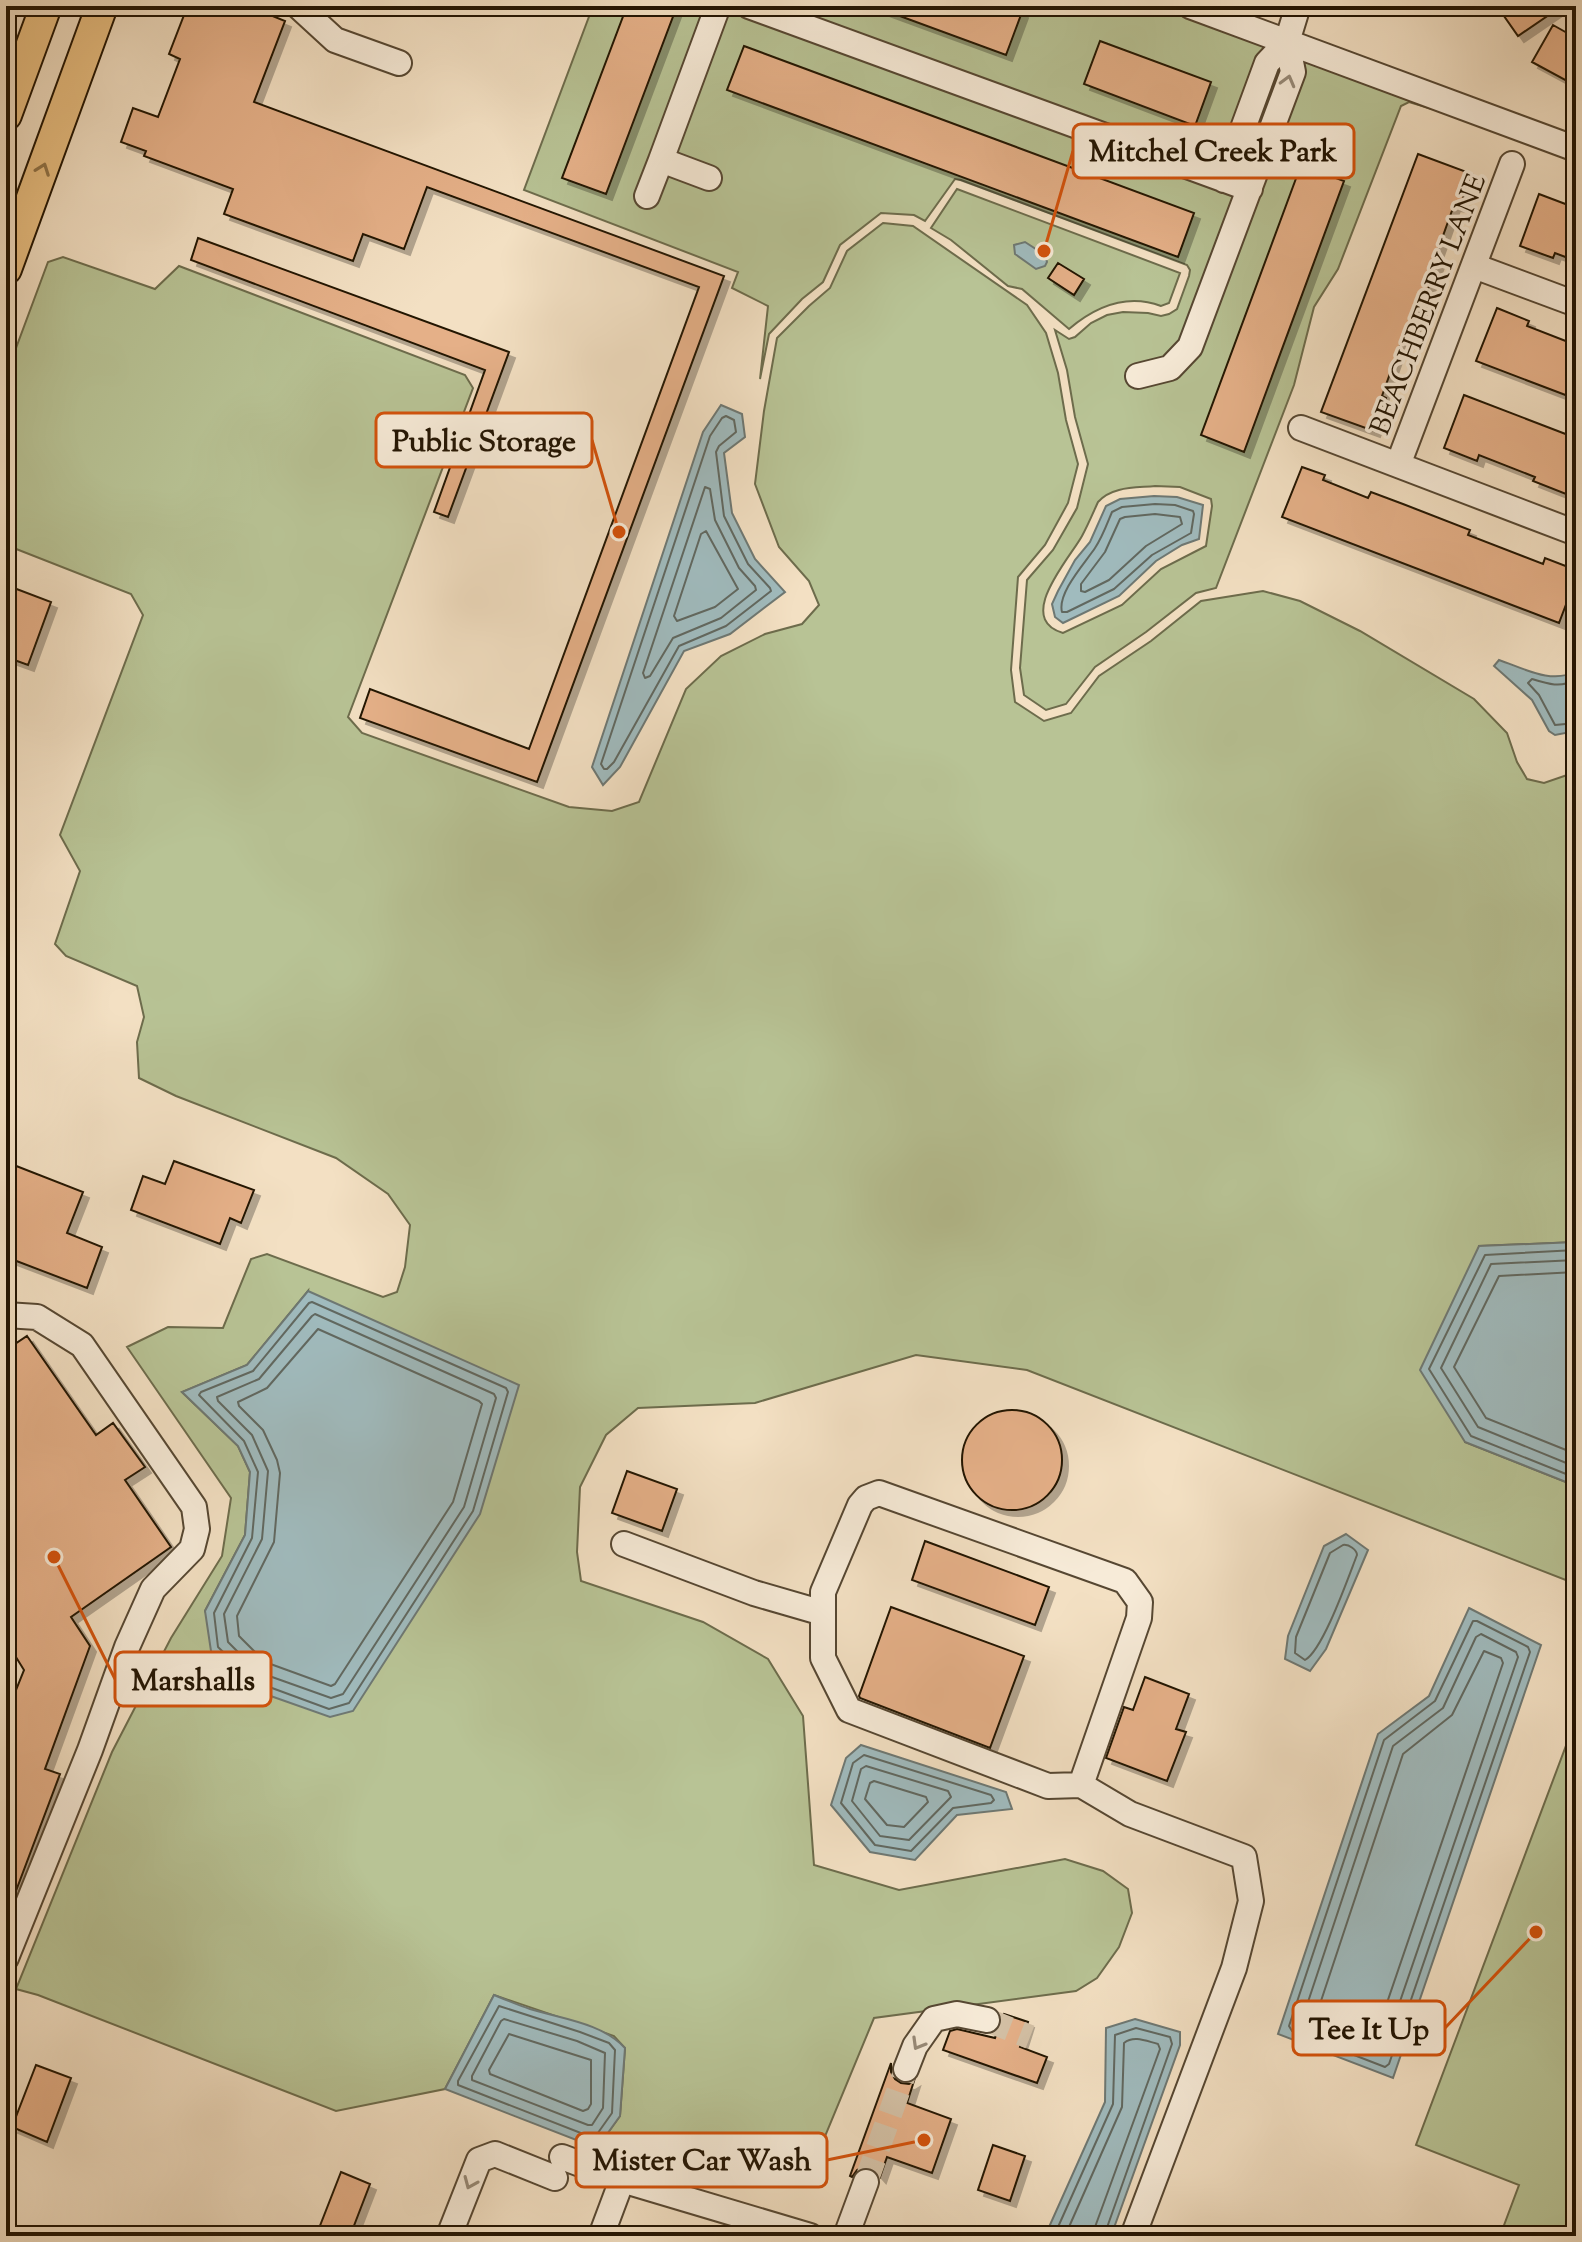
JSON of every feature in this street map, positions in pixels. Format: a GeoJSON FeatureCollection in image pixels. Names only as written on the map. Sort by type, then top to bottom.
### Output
{"type":"FeatureCollection","features":[{"type":"Feature","properties":{"kind":"main road"},"geometry":{"type":"LineString","coordinates":[[6,115],[46,6]]}},
{"type":"Feature","properties":{"kind":"main road"},"geometry":{"type":"LineString","coordinates":[[6,269],[102,6]]}},
{"type":"Feature","properties":{"kind":"street"},"geometry":{"type":"LineString","coordinates":[[298,6],[335,40],[399,63]]}},
{"type":"Feature","properties":{"kind":"street"},"geometry":{"type":"LineString","coordinates":[[647,196],[718,6]]}},
{"type":"Feature","properties":{"kind":"street"},"geometry":{"type":"LineString","coordinates":[[749,6],[1250,189]]}},
{"type":"Feature","properties":{"kind":"street"},"geometry":{"type":"LineString","coordinates":[[1190,6],[1576,149]]}},
{"type":"Feature","properties":{"kind":"street"},"geometry":{"type":"LineString","coordinates":[[1224,180],[1267,63],[1287,42],[1298,6]]}},
{"type":"Feature","properties":{"kind":"street"},"geometry":{"type":"LineString","coordinates":[[1138,376],[1170,368],[1190,347],[1293,72],[1287,42]]}},
{"type":"Feature","properties":{"kind":"street"},"geometry":{"type":"LineString","coordinates":[[1250,110],[1276,119]]}},
{"type":"Feature","properties":{"kind":"street"},"geometry":{"type":"LineString","coordinates":[[661,160],[709,178]]}},
{"type":"Feature","properties":{"kind":"street","name":"BEACHBERRY LANE"},"geometry":{"type":"LineString","coordinates":[[1398,465],[1512,164]]}},
{"type":"Feature","properties":{"kind":"street"},"geometry":{"type":"LineString","coordinates":[[1474,266],[1576,304]]}},
{"type":"Feature","properties":{"kind":"street"},"geometry":{"type":"LineString","coordinates":[[1301,428],[1576,533]]}},
{"type":"Feature","properties":{"kind":"street"},"geometry":{"type":"LineString","coordinates":[[6,1315],[37,1317],[82,1345],[194,1507],[197,1529],[192,1549],[153,1589],[127,1647],[90,1750],[6,1958]]}},
{"type":"Feature","properties":{"kind":"street"},"geometry":{"type":"LineString","coordinates":[[1081,1785],[1139,1618],[1140,1602],[1125,1581],[879,1493],[866,1498],[860,1505],[823,1592],[823,1658],[849,1710],[1048,1786],[1081,1785],[1130,1814],[1244,1857],[1251,1901],[1234,1968],[1133,2236]]}},
{"type":"Feature","properties":{"kind":"street"},"geometry":{"type":"LineString","coordinates":[[624,1544],[754,1593],[823,1613]]}},
{"type":"Feature","properties":{"kind":"street"},"geometry":{"type":"LineString","coordinates":[[906,2069],[915,2046],[934,2019],[957,2014],[987,2020]]}},
{"type":"Feature","properties":{"kind":"street"},"geometry":{"type":"LineString","coordinates":[[449,2236],[479,2160],[495,2154],[622,2180],[810,2236]]}},
{"type":"Feature","properties":{"kind":"street"},"geometry":{"type":"LineString","coordinates":[[601,2236],[622,2180]]}},
{"type":"Feature","properties":{"kind":"street"},"geometry":{"type":"LineString","coordinates":[[846,2236],[866,2182]]}},
{"type":"Feature","properties":{"kind":"green space"},"geometry":{"type":"Polygon","coordinates":[[[593,6],[1155,6],[1266,47],[1236,117],[1282,134],[1302,60],[1432,109],[1409,102],[1401,106],[1338,269],[1314,307],[1294,385],[1216,588],[1196,593],[1095,667],[1066,704],[1046,710],[1024,695],[1020,668],[1027,580],[1053,550],[1077,508],[1088,464],[1055,330],[1069,339],[1107,315],[1123,312],[1169,314],[1177,309],[1189,276],[1187,265],[955,179],[925,221],[914,215],[881,213],[840,245],[823,282],[769,334],[760,379],[768,306],[732,288],[738,272],[524,190],[593,6]],[[1180,487],[1125,489],[1110,493],[1098,502],[1044,602],[1044,615],[1049,626],[1063,633],[1122,605],[1161,569],[1206,546],[1211,499],[1180,487]]]}},
{"type":"Feature","properties":{"kind":"green space"},"geometry":{"type":"Polygon","coordinates":[[[957,189],[1180,273],[1169,303],[1161,306],[1136,301],[1112,304],[1089,314],[1069,329],[1022,289],[1008,286],[951,240],[931,228],[957,189]]]}},
{"type":"Feature","properties":{"kind":"green space"},"geometry":{"type":"Polygon","coordinates":[[[883,223],[913,226],[1027,305],[1046,333],[1078,464],[1068,503],[1045,545],[1018,577],[1011,670],[1015,702],[1044,721],[1071,713],[1099,676],[1151,641],[1201,601],[1263,591],[1300,601],[1360,631],[1474,699],[1507,733],[1527,779],[1544,783],[1576,772],[1576,1242],[1479,1246],[1465,1442],[1576,1486],[1576,1584],[1027,1370],[916,1355],[755,1403],[638,1408],[606,1435],[580,1487],[577,1552],[581,1581],[703,1622],[768,1659],[803,1716],[814,1865],[899,1890],[1065,1859],[1103,1871],[1128,1889],[1132,1913],[1119,1947],[1097,1978],[1076,1991],[874,2018],[809,2175],[597,2148],[620,2116],[625,2048],[614,2036],[494,1995],[445,2089],[336,2111],[16,1989],[112,1752],[171,1638],[222,1556],[231,1498],[127,1347],[168,1327],[223,1328],[251,1259],[267,1254],[383,1297],[397,1292],[405,1267],[410,1225],[388,1194],[336,1158],[176,1096],[139,1078],[137,1042],[144,1017],[137,986],[66,956],[55,944],[80,871],[60,835],[143,615],[131,594],[6,545],[6,375],[48,262],[63,257],[155,289],[179,266],[465,375],[473,388],[348,717],[362,733],[569,807],[612,811],[639,802],[686,689],[721,656],[765,634],[802,624],[819,605],[809,581],[779,547],[755,484],[777,338],[830,288],[847,251],[883,223]],[[308,1291],[247,1365],[182,1392],[238,1446],[250,1472],[245,1535],[205,1611],[248,1688],[308,1291]]]}},
{"type":"Feature","properties":{"kind":"green space"},"geometry":{"type":"Polygon","coordinates":[[[1576,1719],[1576,2236],[1500,2236],[1519,2185],[1416,2145],[1576,1719]]]}},
{"type":"Feature","properties":{"kind":"water"},"geometry":{"type":"Polygon","coordinates":[[[1025,242],[1045,255],[1045,266],[1036,269],[1015,254],[1014,245],[1025,242]]]}},
{"type":"Feature","properties":{"kind":"water"},"geometry":{"type":"Polygon","coordinates":[[[721,405],[742,414],[745,437],[724,453],[732,513],[755,559],[785,592],[730,634],[684,651],[620,767],[603,785],[592,767],[703,432],[721,405]]]}},
{"type":"Feature","properties":{"kind":"water"},"geometry":{"type":"Polygon","coordinates":[[[1177,497],[1203,505],[1199,539],[1182,545],[1156,561],[1119,596],[1063,623],[1055,617],[1052,604],[1075,560],[1090,542],[1106,506],[1120,499],[1177,497]]]}},
{"type":"Feature","properties":{"kind":"water"},"geometry":{"type":"Polygon","coordinates":[[[1499,660],[1547,676],[1567,675],[1576,671],[1576,731],[1555,735],[1549,731],[1532,700],[1494,666],[1499,660]]]}},
{"type":"Feature","properties":{"kind":"water"},"geometry":{"type":"Polygon","coordinates":[[[1576,1242],[1576,1486],[1465,1442],[1420,1370],[1479,1246],[1576,1242]]]}},
{"type":"Feature","properties":{"kind":"water"},"geometry":{"type":"Polygon","coordinates":[[[308,1291],[519,1385],[480,1514],[353,1711],[330,1717],[248,1688],[211,1651],[205,1611],[245,1535],[250,1472],[238,1446],[182,1392],[247,1365],[308,1291]]]}},
{"type":"Feature","properties":{"kind":"water"},"geometry":{"type":"Polygon","coordinates":[[[1346,1534],[1368,1550],[1326,1649],[1310,1671],[1285,1659],[1288,1636],[1324,1546],[1346,1534]]]}},
{"type":"Feature","properties":{"kind":"water"},"geometry":{"type":"Polygon","coordinates":[[[1469,1608],[1541,1645],[1393,2078],[1278,2034],[1378,1734],[1429,1696],[1469,1608]]]}},
{"type":"Feature","properties":{"kind":"water"},"geometry":{"type":"Polygon","coordinates":[[[861,1745],[1006,1792],[1012,1809],[957,1815],[915,1860],[870,1852],[831,1805],[846,1758],[861,1745]]]}},
{"type":"Feature","properties":{"kind":"water"},"geometry":{"type":"Polygon","coordinates":[[[494,1995],[593,2027],[625,2048],[620,2116],[597,2148],[445,2089],[494,1995]]]}},
{"type":"Feature","properties":{"kind":"water"},"geometry":{"type":"Polygon","coordinates":[[[1135,2019],[1180,2032],[1180,2045],[1111,2236],[1045,2236],[1105,2102],[1106,2028],[1135,2019]]]}},
{"type":"Feature","properties":{"kind":"building"},"geometry":{"type":"Polygon","coordinates":[[[194,6],[248,6],[285,21],[254,102],[724,276],[537,782],[360,718],[370,689],[529,749],[699,287],[427,187],[404,249],[363,234],[353,261],[224,214],[233,189],[144,156],[146,151],[121,142],[133,108],[158,117],[180,59],[169,54],[186,10],[192,12],[194,6]]]}},
{"type":"Feature","properties":{"kind":"building"},"geometry":{"type":"Polygon","coordinates":[[[627,6],[677,6],[606,194],[562,178],[627,6]]]}},
{"type":"Feature","properties":{"kind":"building"},"geometry":{"type":"Polygon","coordinates":[[[878,6],[1006,6],[1022,12],[1006,55],[878,6]]]}},
{"type":"Feature","properties":{"kind":"building"},"geometry":{"type":"Polygon","coordinates":[[[1497,6],[1562,6],[1518,36],[1497,6]]]}},
{"type":"Feature","properties":{"kind":"building"},"geometry":{"type":"Polygon","coordinates":[[[1553,25],[1576,38],[1576,66],[1567,81],[1532,62],[1553,25]]]}},
{"type":"Feature","properties":{"kind":"building"},"geometry":{"type":"Polygon","coordinates":[[[1100,41],[1211,82],[1195,126],[1084,84],[1100,41]]]}},
{"type":"Feature","properties":{"kind":"building"},"geometry":{"type":"Polygon","coordinates":[[[744,46],[1194,213],[1178,257],[727,90],[744,46]]]}},
{"type":"Feature","properties":{"kind":"building"},"geometry":{"type":"Polygon","coordinates":[[[1418,154],[1472,174],[1460,206],[1454,205],[1434,261],[1438,262],[1408,342],[1402,340],[1382,396],[1386,398],[1374,431],[1321,412],[1418,154]]]}},
{"type":"Feature","properties":{"kind":"building"},"geometry":{"type":"Polygon","coordinates":[[[1301,165],[1344,181],[1244,452],[1201,435],[1301,165]]]}},
{"type":"Feature","properties":{"kind":"building"},"geometry":{"type":"Polygon","coordinates":[[[1539,194],[1576,208],[1576,261],[1555,253],[1553,258],[1520,246],[1539,194]]]}},
{"type":"Feature","properties":{"kind":"building"},"geometry":{"type":"Polygon","coordinates":[[[198,238],[509,352],[448,517],[434,512],[485,370],[191,260],[198,238]]]}},
{"type":"Feature","properties":{"kind":"building"},"geometry":{"type":"Polygon","coordinates":[[[1058,263],[1084,279],[1074,295],[1048,278],[1058,263]]]}},
{"type":"Feature","properties":{"kind":"building"},"geometry":{"type":"Polygon","coordinates":[[[1497,308],[1529,321],[1527,326],[1576,345],[1576,399],[1476,361],[1497,308]]]}},
{"type":"Feature","properties":{"kind":"building"},"geometry":{"type":"Polygon","coordinates":[[[1464,395],[1576,438],[1576,469],[1566,494],[1533,481],[1535,477],[1479,455],[1477,461],[1444,448],[1464,395]]]}},
{"type":"Feature","properties":{"kind":"building"},"geometry":{"type":"Polygon","coordinates":[[[1302,467],[1325,475],[1323,480],[1368,498],[1371,492],[1470,530],[1468,535],[1543,564],[1545,558],[1576,570],[1576,578],[1559,623],[1282,517],[1302,467]]]}},
{"type":"Feature","properties":{"kind":"building"},"geometry":{"type":"Polygon","coordinates":[[[6,585],[51,602],[28,665],[6,657],[6,585]]]}},
{"type":"Feature","properties":{"kind":"building"},"geometry":{"type":"Polygon","coordinates":[[[174,1161],[254,1190],[241,1223],[230,1218],[220,1244],[131,1210],[143,1176],[165,1184],[174,1161]]]}},
{"type":"Feature","properties":{"kind":"building"},"geometry":{"type":"Polygon","coordinates":[[[6,1162],[83,1192],[67,1233],[102,1247],[87,1288],[6,1257],[6,1162]]]}},
{"type":"Feature","properties":{"kind":"building"},"geometry":{"type":"Polygon","coordinates":[[[27,1336],[96,1435],[113,1423],[145,1467],[125,1480],[171,1547],[71,1617],[90,1646],[45,1769],[60,1774],[6,1912],[6,1715],[24,1670],[6,1641],[6,1350],[27,1336]]]}},
{"type":"Feature","properties":{"kind":"building"},"geometry":{"type":"Polygon","coordinates":[[[1012,1410],[1031,1414],[1047,1425],[1058,1441],[1062,1460],[1058,1479],[1047,1495],[1031,1506],[1012,1510],[993,1506],[977,1495],[966,1479],[962,1460],[966,1441],[977,1425],[993,1414],[1012,1410]]]}},
{"type":"Feature","properties":{"kind":"building"},"geometry":{"type":"Polygon","coordinates":[[[627,1471],[677,1489],[662,1531],[612,1513],[627,1471]]]}},
{"type":"Feature","properties":{"kind":"building"},"geometry":{"type":"Polygon","coordinates":[[[925,1541],[1049,1587],[1035,1625],[912,1580],[925,1541]]]}},
{"type":"Feature","properties":{"kind":"building"},"geometry":{"type":"Polygon","coordinates":[[[891,1607],[1024,1656],[990,1748],[860,1698],[891,1607]]]}},
{"type":"Feature","properties":{"kind":"building"},"geometry":{"type":"Polygon","coordinates":[[[1145,1677],[1189,1694],[1176,1729],[1186,1732],[1167,1781],[1106,1758],[1124,1707],[1133,1710],[1145,1677]]]}},
{"type":"Feature","properties":{"kind":"building"},"geometry":{"type":"Polygon","coordinates":[[[1004,2014],[1028,2022],[1020,2047],[1047,2057],[1037,2083],[943,2050],[950,2031],[957,2029],[995,2038],[1004,2014]]]}},
{"type":"Feature","properties":{"kind":"building"},"geometry":{"type":"Polygon","coordinates":[[[891,2063],[895,2079],[909,2084],[914,2081],[907,2103],[951,2119],[932,2173],[887,2157],[880,2177],[872,2168],[864,2167],[852,2177],[850,2176],[891,2063]]]}},
{"type":"Feature","properties":{"kind":"building"},"geometry":{"type":"Polygon","coordinates":[[[36,2065],[71,2078],[47,2142],[12,2127],[36,2065]]]}},
{"type":"Feature","properties":{"kind":"building"},"geometry":{"type":"Polygon","coordinates":[[[993,2145],[1025,2156],[1010,2201],[978,2190],[993,2145]]]}},
{"type":"Feature","properties":{"kind":"building"},"geometry":{"type":"Polygon","coordinates":[[[341,2172],[370,2184],[350,2236],[316,2236],[341,2172]]]}},
{"type":"Feature","properties":{"kind":"tunnel"},"geometry":{"type":"LineString","coordinates":[[987,2020],[1030,2037]]}},
{"type":"Feature","properties":{"kind":"tunnel"},"geometry":{"type":"LineString","coordinates":[[866,2182],[906,2069]]}},
{"type":"Feature","properties":{"kind":"place","name":"Mitchel Creek Park"},"geometry":{"type":"Point","coordinates":[1044,251]}},
{"type":"Feature","properties":{"kind":"place","name":"Public Storage"},"geometry":{"type":"Point","coordinates":[619,532]}},
{"type":"Feature","properties":{"kind":"place","name":"Marshalls"},"geometry":{"type":"Point","coordinates":[54,1557]}},
{"type":"Feature","properties":{"kind":"place","name":"Tee It Up"},"geometry":{"type":"Point","coordinates":[1536,1932]}},
{"type":"Feature","properties":{"kind":"place","name":"Mister Car Wash"},"geometry":{"type":"Point","coordinates":[924,2140]}}]}
